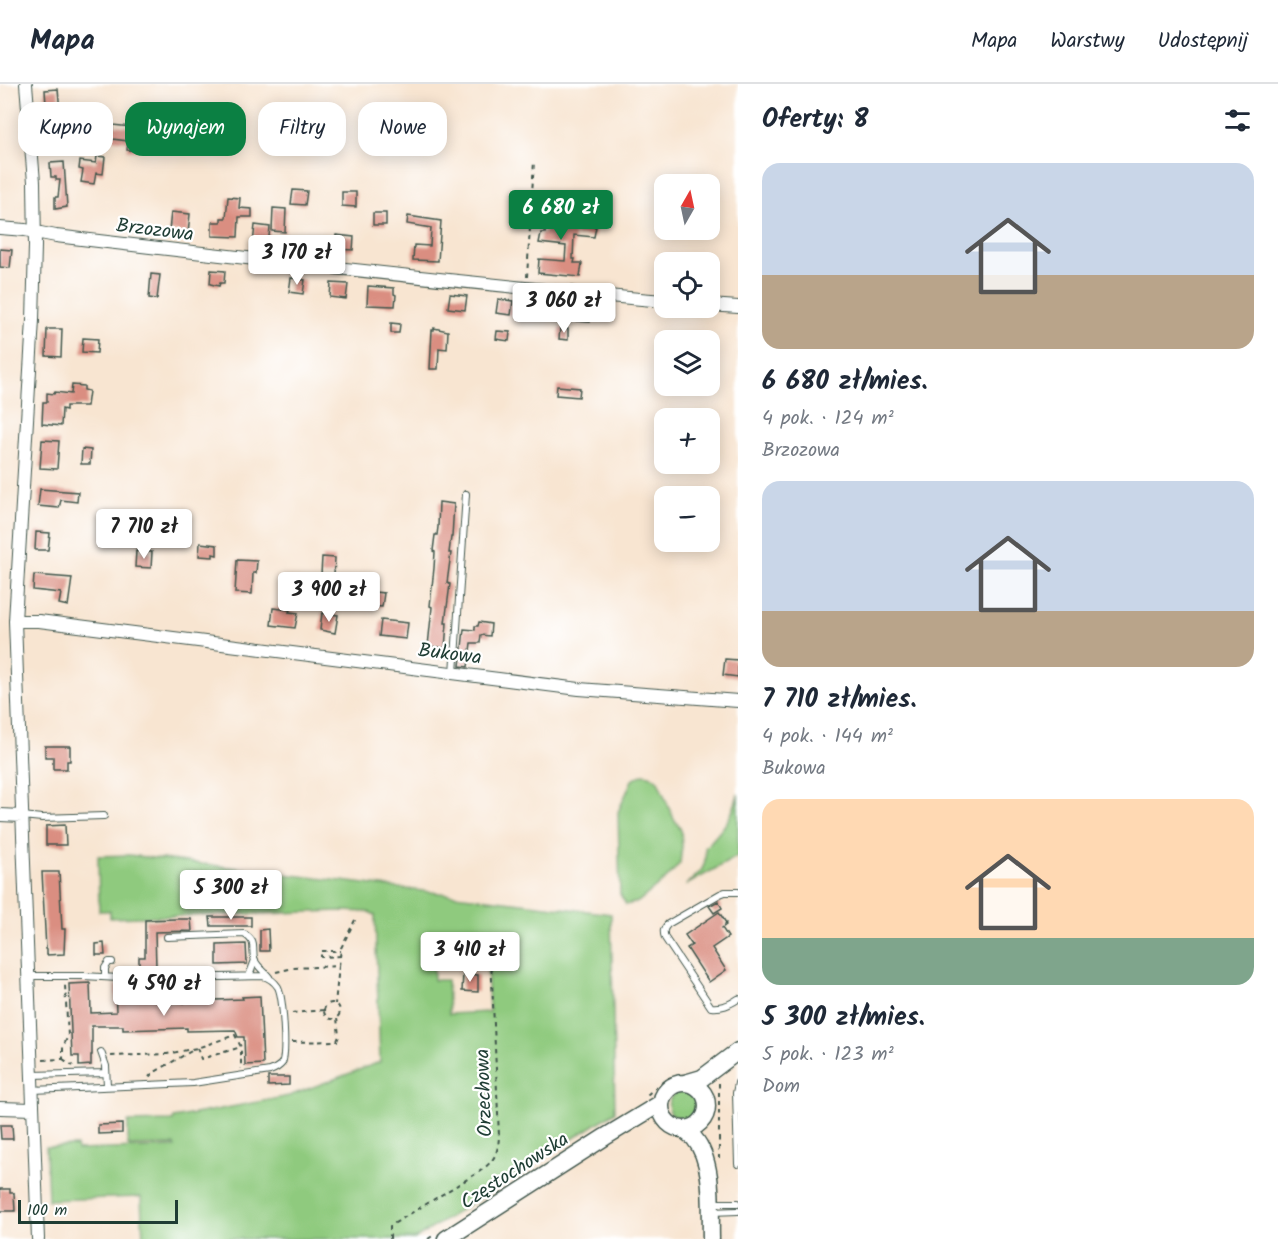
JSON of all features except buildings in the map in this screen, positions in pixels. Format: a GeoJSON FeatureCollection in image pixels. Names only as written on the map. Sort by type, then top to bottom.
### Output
{"type":"FeatureCollection","features":[{"type":"Feature","properties":{"kind":"main road"},"geometry":{"type":"LineString","coordinates":[[686,1083],[702,1078],[738,1051]]}},
{"type":"Feature","properties":{"kind":"main road"},"geometry":{"type":"LineString","coordinates":[[706,1101],[717,1078],[738,1051]]}},
{"type":"Feature","properties":{"kind":"main road"},"geometry":{"type":"LineString","coordinates":[[683,1129],[694,1126],[702,1119],[707,1108],[704,1094],[699,1088],[693,1084],[679,1083],[672,1086],[663,1096],[661,1109],[665,1119],[694,1138],[701,1150],[710,1180]]}},
{"type":"Feature","properties":{"kind":"main road","name":"Częstochowska"},"geometry":{"type":"LineString","coordinates":[[446,1239],[661,1102]]}},
{"type":"Feature","properties":{"kind":"main road","name":"Częstochowska"},"geometry":{"type":"LineString","coordinates":[[605,1137],[639,1124],[665,1119]]}},
{"type":"Feature","properties":{"kind":"main road"},"geometry":{"type":"LineString","coordinates":[[702,1119],[710,1180],[711,1239]]}},
{"type":"Feature","properties":{"kind":"street"},"geometry":{"type":"LineString","coordinates":[[26,84],[34,182],[35,232],[32,331],[15,621],[38,1239]]}},
{"type":"Feature","properties":{"kind":"street","name":"Brzozowa"},"geometry":{"type":"LineString","coordinates":[[0,228],[56,237],[287,264],[654,300]]}},
{"type":"Feature","properties":{"kind":"street"},"geometry":{"type":"LineString","coordinates":[[720,306],[738,307]]}},
{"type":"Feature","properties":{"kind":"street","name":"Bukowa"},"geometry":{"type":"LineString","coordinates":[[15,621],[39,621],[579,689],[738,701]]}},
{"type":"Feature","properties":{"kind":"street"},"geometry":{"type":"LineString","coordinates":[[0,814],[22,816]]}},
{"type":"Feature","properties":{"kind":"street"},"geometry":{"type":"LineString","coordinates":[[0,1108],[33,1108]]}},
{"type":"Feature","properties":{"kind":"lane"},"geometry":{"type":"LineString","coordinates":[[454,673],[466,494]]}},
{"type":"Feature","properties":{"kind":"lane"},"geometry":{"type":"LineString","coordinates":[[22,816],[42,818],[104,816]]}},
{"type":"Feature","properties":{"kind":"lane"},"geometry":{"type":"LineString","coordinates":[[738,892],[720,894],[668,924],[663,933],[711,1007],[721,1008],[738,999]]}},
{"type":"Feature","properties":{"kind":"lane"},"geometry":{"type":"LineString","coordinates":[[167,937],[244,934],[254,946],[255,960],[249,976]]}},
{"type":"Feature","properties":{"kind":"lane"},"geometry":{"type":"LineString","coordinates":[[32,1090],[201,1082],[270,1071],[280,1065],[284,1059],[283,1014],[280,994],[275,983],[255,960]]}},
{"type":"Feature","properties":{"kind":"lane"},"geometry":{"type":"LineString","coordinates":[[105,977],[106,965],[112,962]]}},
{"type":"Feature","properties":{"kind":"lane"},"geometry":{"type":"LineString","coordinates":[[28,976],[136,979],[249,976],[270,978]]}},
{"type":"Feature","properties":{"kind":"lane"},"geometry":{"type":"LineString","coordinates":[[182,977],[183,998]]}},
{"type":"Feature","properties":{"kind":"lane"},"geometry":{"type":"LineString","coordinates":[[102,1054],[106,1066],[107,1086]]}},
{"type":"Feature","properties":{"kind":"lane"},"geometry":{"type":"LineString","coordinates":[[31,1075],[106,1073]]}},
{"type":"Feature","properties":{"kind":"lane"},"geometry":{"type":"LineString","coordinates":[[738,1083],[736,1093],[738,1164]]}},
{"type":"Feature","properties":{"kind":"lane"},"geometry":{"type":"LineString","coordinates":[[710,1208],[738,1203]]}},
{"type":"Feature","properties":{"kind":"lane"},"geometry":{"type":"LineString","coordinates":[[710,1208],[738,1211]]}},
{"type":"Feature","properties":{"kind":"path"},"geometry":{"type":"LineString","coordinates":[[526,288],[534,161]]}},
{"type":"Feature","properties":{"kind":"path"},"geometry":{"type":"LineString","coordinates":[[284,1042],[337,1041],[339,1036],[337,1018],[340,1011],[335,1004],[341,948],[356,918]]}},
{"type":"Feature","properties":{"kind":"path","name":"Orzechowa"},"geometry":{"type":"LineString","coordinates":[[390,1239],[390,1226],[492,1163],[498,1151],[490,936]]}},
{"type":"Feature","properties":{"kind":"path"},"geometry":{"type":"LineString","coordinates":[[340,956],[321,957],[321,951],[341,951]]}},
{"type":"Feature","properties":{"kind":"path"},"geometry":{"type":"LineString","coordinates":[[270,978],[278,971],[293,968],[339,966]]}},
{"type":"Feature","properties":{"kind":"path"},"geometry":{"type":"LineString","coordinates":[[31,1060],[63,1059],[63,1047],[68,1036],[65,976]]}},
{"type":"Feature","properties":{"kind":"path"},"geometry":{"type":"LineString","coordinates":[[335,1004],[328,1004],[324,1010],[329,1019],[337,1018]]}},
{"type":"Feature","properties":{"kind":"path"},"geometry":{"type":"LineString","coordinates":[[283,1014],[324,1010]]}},
{"type":"Feature","properties":{"kind":"path"},"geometry":{"type":"LineString","coordinates":[[102,1054],[167,1054],[197,1048],[235,1035],[241,1047],[242,1075]]}},
{"type":"Feature","properties":{"kind":"path"},"geometry":{"type":"LineString","coordinates":[[197,1048],[201,1059],[241,1047]]}},
{"type":"Feature","properties":{"kind":"path"},"geometry":{"type":"LineString","coordinates":[[146,1085],[147,1079],[153,1073],[197,1048]]}},
{"type":"Feature","properties":{"kind":"green space"},"geometry":{"type":"Polygon","coordinates":[[[643,774],[650,775],[658,781],[681,830],[680,863],[668,877],[638,902],[626,905],[620,894],[618,812],[632,780],[643,774]]]}},
{"type":"Feature","properties":{"kind":"green space"},"geometry":{"type":"Polygon","coordinates":[[[738,794],[738,856],[686,885],[702,869],[705,848],[729,818],[738,794]]]}},
{"type":"Feature","properties":{"kind":"green space"},"geometry":{"type":"Polygon","coordinates":[[[129,855],[611,914],[615,1112],[415,1239],[143,1239],[141,1197],[48,1200],[46,1147],[76,1146],[77,1150],[175,1147],[174,1145],[128,1146],[128,1122],[173,1121],[174,1118],[289,1096],[380,1062],[375,915],[369,912],[341,911],[110,918],[110,911],[99,911],[98,856],[129,855]],[[486,937],[432,939],[434,980],[447,980],[449,1014],[489,1012],[486,937]]]}},
{"type":"Feature","properties":{"kind":"green space"},"geometry":{"type":"Polygon","coordinates":[[[687,1089],[696,1095],[693,1118],[689,1121],[671,1115],[668,1106],[674,1094],[687,1089]]]}}]}
